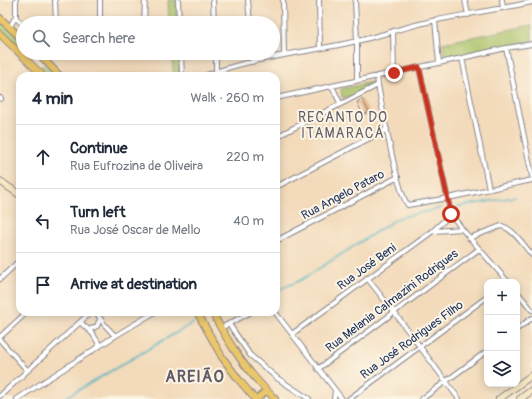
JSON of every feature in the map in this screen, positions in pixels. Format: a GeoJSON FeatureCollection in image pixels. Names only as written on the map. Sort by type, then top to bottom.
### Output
{"type":"FeatureCollection","features":[{"type":"Feature","properties":{"kind":"main road"},"geometry":{"type":"LineString","coordinates":[[0,18],[16,32]]}},
{"type":"Feature","properties":{"kind":"main road"},"geometry":{"type":"LineString","coordinates":[[0,34],[16,49]]}},
{"type":"Feature","properties":{"kind":"main road"},"geometry":{"type":"LineString","coordinates":[[28,60],[39,72]]}},
{"type":"Feature","properties":{"kind":"main road"},"geometry":{"type":"LineString","coordinates":[[32,64],[38,60]]}},
{"type":"Feature","properties":{"kind":"main road"},"geometry":{"type":"LineString","coordinates":[[45,60],[56,72]]}},
{"type":"Feature","properties":{"kind":"main road"},"geometry":{"type":"LineString","coordinates":[[199,316],[222,357],[239,380],[256,399],[266,391]]}},
{"type":"Feature","properties":{"kind":"main road"},"geometry":{"type":"LineString","coordinates":[[214,316],[232,348],[248,371],[275,399]]}},
{"type":"Feature","properties":{"kind":"street"},"geometry":{"type":"LineString","coordinates":[[10,27],[16,18],[16,0]]}},
{"type":"Feature","properties":{"kind":"street"},"geometry":{"type":"LineString","coordinates":[[56,0],[56,16]]}},
{"type":"Feature","properties":{"kind":"street"},"geometry":{"type":"LineString","coordinates":[[100,0],[100,16]]}},
{"type":"Feature","properties":{"kind":"street"},"geometry":{"type":"LineString","coordinates":[[144,0],[144,16]]}},
{"type":"Feature","properties":{"kind":"street"},"geometry":{"type":"LineString","coordinates":[[178,0],[179,16]]}},
{"type":"Feature","properties":{"kind":"street"},"geometry":{"type":"LineString","coordinates":[[213,0],[214,16]]}},
{"type":"Feature","properties":{"kind":"street"},"geometry":{"type":"LineString","coordinates":[[248,0],[249,16]]}},
{"type":"Feature","properties":{"kind":"street"},"geometry":{"type":"LineString","coordinates":[[283,0],[284,55]]}},
{"type":"Feature","properties":{"kind":"street"},"geometry":{"type":"LineString","coordinates":[[319,0],[320,48]]}},
{"type":"Feature","properties":{"kind":"street"},"geometry":{"type":"LineString","coordinates":[[355,0],[357,80]]}},
{"type":"Feature","properties":{"kind":"street"},"geometry":{"type":"LineString","coordinates":[[465,0],[468,15]]}},
{"type":"Feature","properties":{"kind":"street"},"geometry":{"type":"LineString","coordinates":[[502,0],[503,8]]}},
{"type":"Feature","properties":{"kind":"street"},"geometry":{"type":"LineString","coordinates":[[280,56],[357,41],[435,20],[532,2]]}},
{"type":"Feature","properties":{"kind":"street"},"geometry":{"type":"LineString","coordinates":[[435,20],[439,63]]}},
{"type":"Feature","properties":{"kind":"street"},"geometry":{"type":"LineString","coordinates":[[393,31],[394,73]]}},
{"type":"Feature","properties":{"kind":"street"},"geometry":{"type":"LineString","coordinates":[[280,97],[506,48],[532,44]]}},
{"type":"Feature","properties":{"kind":"street"},"geometry":{"type":"LineString","coordinates":[[506,48],[532,176]]}},
{"type":"Feature","properties":{"kind":"street"},"geometry":{"type":"LineString","coordinates":[[462,58],[489,190]]}},
{"type":"Feature","properties":{"kind":"street"},"geometry":{"type":"LineString","coordinates":[[181,60],[182,72]]}},
{"type":"Feature","properties":{"kind":"street"},"geometry":{"type":"LineString","coordinates":[[216,60],[216,71],[261,60]]}},
{"type":"Feature","properties":{"kind":"street"},"geometry":{"type":"LineString","coordinates":[[419,67],[451,214],[478,249],[505,279]]}},
{"type":"Feature","properties":{"kind":"street"},"geometry":{"type":"LineString","coordinates":[[377,76],[398,177],[405,201],[408,205],[489,190],[532,180]]}},
{"type":"Feature","properties":{"kind":"street"},"geometry":{"type":"LineString","coordinates":[[280,135],[378,85]]}},
{"type":"Feature","properties":{"kind":"street"},"geometry":{"type":"LineString","coordinates":[[332,86],[340,103]]}},
{"type":"Feature","properties":{"kind":"street"},"geometry":{"type":"LineString","coordinates":[[280,185],[387,129]]}},
{"type":"Feature","properties":{"kind":"street","name":"Rua Angelo Pataro"},"geometry":{"type":"LineString","coordinates":[[280,239],[398,177]]}},
{"type":"Feature","properties":{"kind":"street"},"geometry":{"type":"LineString","coordinates":[[0,181],[16,192]]}},
{"type":"Feature","properties":{"kind":"street","name":"Rua José Beni"},"geometry":{"type":"LineString","coordinates":[[292,334],[433,231],[451,214]]}},
{"type":"Feature","properties":{"kind":"street"},"geometry":{"type":"LineString","coordinates":[[469,238],[501,226],[506,227],[532,256]]}},
{"type":"Feature","properties":{"kind":"street"},"geometry":{"type":"LineString","coordinates":[[433,231],[462,229]]}},
{"type":"Feature","properties":{"kind":"street","name":"Rua Melania Calmazini Rodrigues"},"geometry":{"type":"LineString","coordinates":[[318,369],[478,249]]}},
{"type":"Feature","properties":{"kind":"street"},"geometry":{"type":"LineString","coordinates":[[0,279],[16,264]]}},
{"type":"Feature","properties":{"kind":"street"},"geometry":{"type":"LineString","coordinates":[[367,278],[459,399]]}},
{"type":"Feature","properties":{"kind":"street"},"geometry":{"type":"LineString","coordinates":[[520,296],[532,310]]}},
{"type":"Feature","properties":{"kind":"street","name":"Rua José Rodrigues Filho"},"geometry":{"type":"LineString","coordinates":[[349,399],[484,299]]}},
{"type":"Feature","properties":{"kind":"street"},"geometry":{"type":"LineString","coordinates":[[23,316],[0,339],[27,370]]}},
{"type":"Feature","properties":{"kind":"street"},"geometry":{"type":"LineString","coordinates":[[0,396],[87,316]]}},
{"type":"Feature","properties":{"kind":"street"},"geometry":{"type":"LineString","coordinates":[[98,316],[115,336]]}},
{"type":"Feature","properties":{"kind":"street"},"geometry":{"type":"LineString","coordinates":[[17,399],[148,316]]}},
{"type":"Feature","properties":{"kind":"street"},"geometry":{"type":"LineString","coordinates":[[221,328],[244,316]]}},
{"type":"Feature","properties":{"kind":"street"},"geometry":{"type":"LineString","coordinates":[[279,316],[342,399]]}},
{"type":"Feature","properties":{"kind":"street"},"geometry":{"type":"LineString","coordinates":[[520,327],[532,318]]}},
{"type":"Feature","properties":{"kind":"street"},"geometry":{"type":"LineString","coordinates":[[89,330],[97,326],[100,319]]}},
{"type":"Feature","properties":{"kind":"street"},"geometry":{"type":"LineString","coordinates":[[80,322],[89,330],[100,346]]}},
{"type":"Feature","properties":{"kind":"street"},"geometry":{"type":"LineString","coordinates":[[229,324],[250,355],[277,378],[309,399]]}},
{"type":"Feature","properties":{"kind":"street"},"geometry":{"type":"LineString","coordinates":[[422,399],[484,353]]}},
{"type":"Feature","properties":{"kind":"street"},"geometry":{"type":"LineString","coordinates":[[499,399],[532,375]]}},
{"type":"Feature","properties":{"kind":"street"},"geometry":{"type":"LineString","coordinates":[[520,399],[532,390]]}},
{"type":"Feature","properties":{"kind":"street"},"geometry":{"type":"LineString","coordinates":[[334,399],[335,391]]}},
{"type":"Feature","properties":{"kind":"green space"},"geometry":{"type":"Polygon","coordinates":[[[168,0],[176,0],[177,16],[169,16],[168,0]]]}},
{"type":"Feature","properties":{"kind":"green space"},"geometry":{"type":"Polygon","coordinates":[[[0,20],[16,35],[16,44],[0,28],[0,20]]]}},
{"type":"Feature","properties":{"kind":"green space"},"geometry":{"type":"Polygon","coordinates":[[[532,25],[532,42],[445,59],[443,43],[532,25]]]}},
{"type":"Feature","properties":{"kind":"green space"},"geometry":{"type":"Polygon","coordinates":[[[172,60],[179,60],[180,72],[173,72],[172,60]]]}},
{"type":"Feature","properties":{"kind":"green space"},"geometry":{"type":"Polygon","coordinates":[[[44,64],[52,72],[46,72],[41,67],[44,64]]]}},
{"type":"Feature","properties":{"kind":"green space"},"geometry":{"type":"Polygon","coordinates":[[[372,82],[374,85],[346,98],[342,97],[341,89],[372,82]]]}},
{"type":"Feature","properties":{"kind":"building"},"geometry":{"type":"Polygon","coordinates":[[[362,99],[369,112],[363,115],[357,102],[362,99]]]}},
{"type":"Feature","properties":{"kind":"waterway"},"geometry":{"type":"LineString","coordinates":[[456,207],[515,197]]}},
{"type":"Feature","properties":{"kind":"waterway"},"geometry":{"type":"LineString","coordinates":[[280,289],[301,280],[398,218],[441,208]]}},
{"type":"Feature","properties":{"kind":"waterway"},"geometry":{"type":"LineString","coordinates":[[63,399],[193,323]]}},
{"type":"Feature","properties":{"kind":"district","name":"RECANTO DO ITAMARACÁ"},"geometry":{"type":"Point","coordinates":[343,126]}},
{"type":"Feature","properties":{"kind":"district","name":"AREIÃO"},"geometry":{"type":"Point","coordinates":[195,377]}},
{"type":"Feature","properties":{"kind":"route"},"geometry":{"type":"LineString","coordinates":[[394,73],[419,67],[451,214]]}}]}
